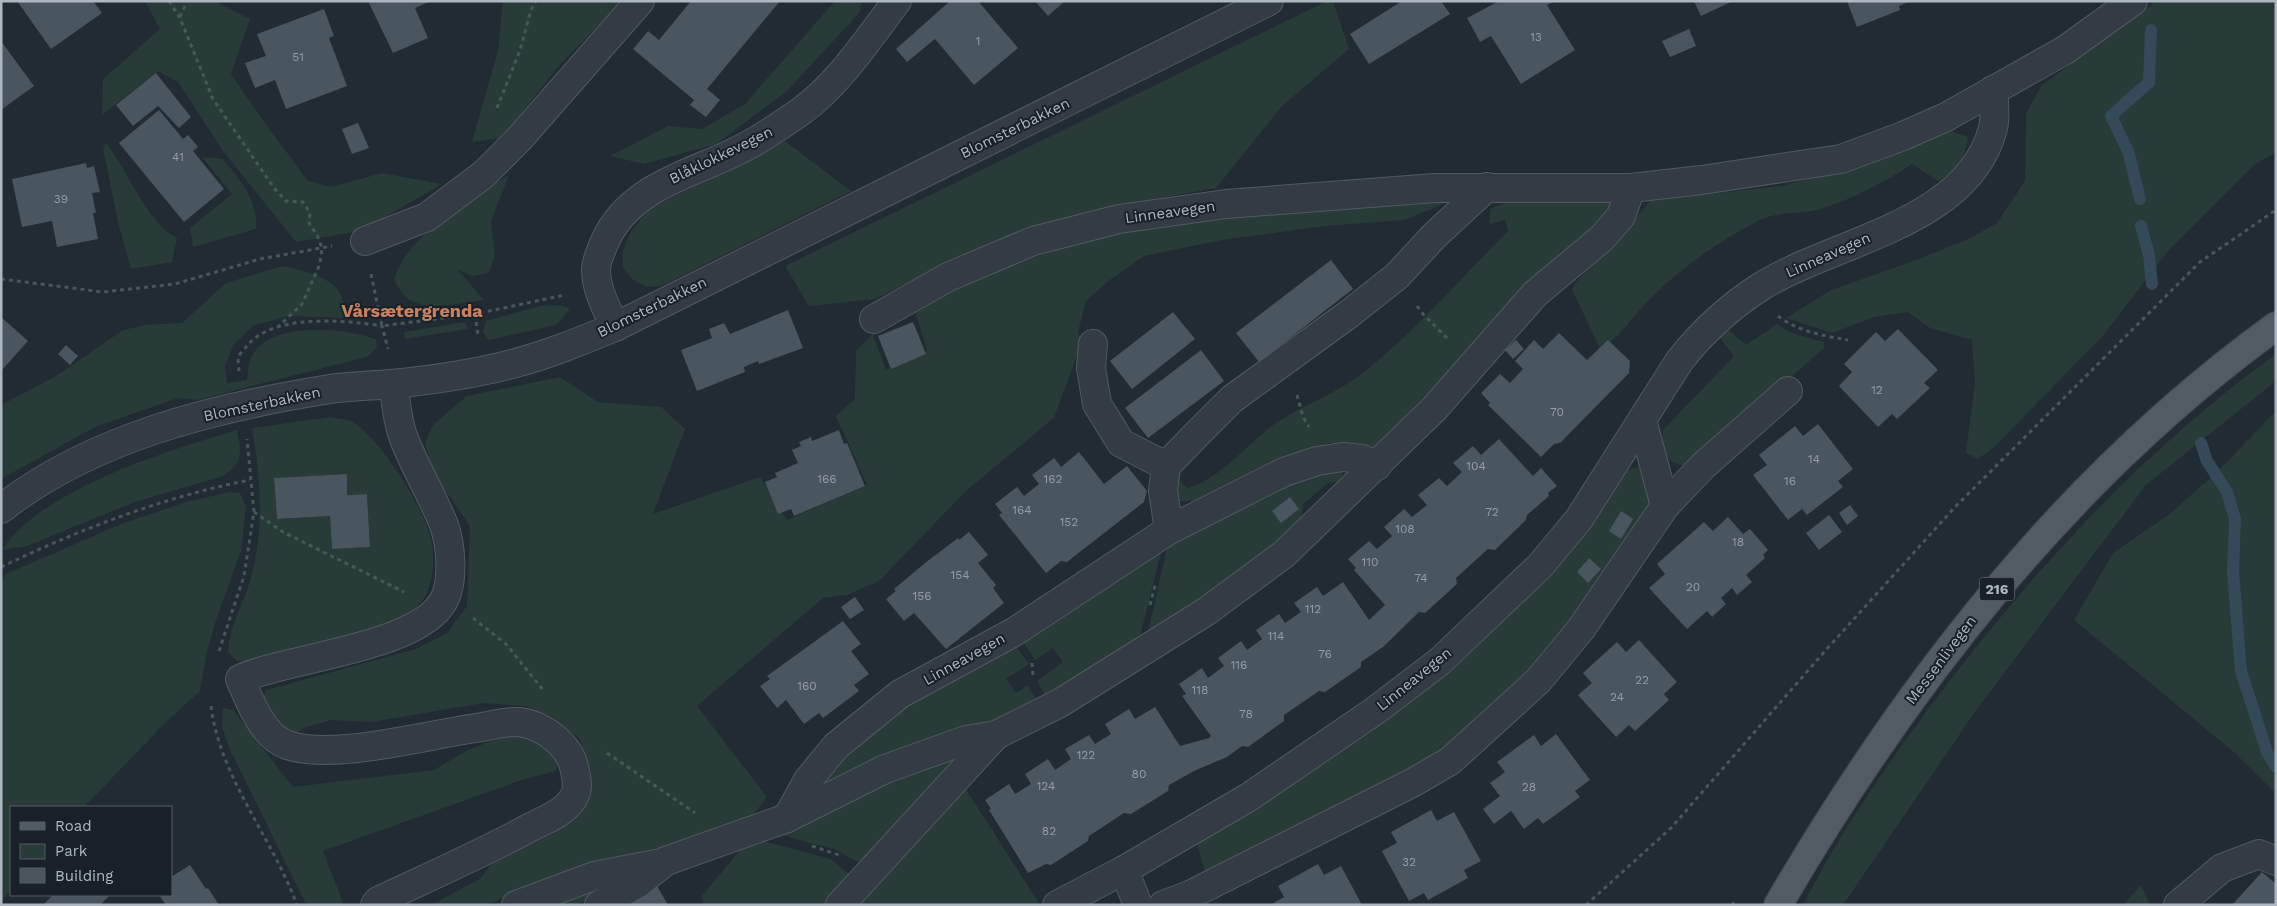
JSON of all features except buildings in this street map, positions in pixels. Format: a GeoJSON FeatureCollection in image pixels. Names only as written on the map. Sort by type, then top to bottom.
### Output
{"type":"FeatureCollection","features":[{"type":"Feature","properties":{"kind":"main road","name":"Messenlivegen"},"geometry":{"type":"LineString","coordinates":[[1778,905],[1820,834],[1871,755],[1930,673],[1992,595],[2049,530],[2115,462],[2248,346],[2276,326]]}},
{"type":"Feature","properties":{"kind":"street"},"geometry":{"type":"LineString","coordinates":[[365,241],[427,217],[484,174],[524,132],[640,1]]}},
{"type":"Feature","properties":{"kind":"street","name":"Blomsterbakken"},"geometry":{"type":"LineString","coordinates":[[1,509],[17,497],[72,464],[134,437],[204,415],[325,390],[393,384],[450,376],[512,364],[615,327],[1269,1]]}},
{"type":"Feature","properties":{"kind":"street","name":"Linneavegen"},"geometry":{"type":"LineString","coordinates":[[874,319],[948,277],[1033,240],[1120,219],[1226,204],[1435,188],[1631,188],[1702,180],[1841,159],[1903,136],[1946,117],[2064,50],[2133,1]]}},
{"type":"Feature","properties":{"kind":"street","name":"Blåklokkevegen"},"geometry":{"type":"LineString","coordinates":[[615,327],[598,288],[596,268],[610,231],[624,210],[655,187],[739,150],[770,133],[810,105],[836,78],[895,2]]}},
{"type":"Feature","properties":{"kind":"street","name":"Linneavegen"},"geometry":{"type":"LineString","coordinates":[[1057,905],[1124,870],[1249,797],[1376,710],[1439,662],[1540,566],[1574,526],[1680,360],[1700,335],[1720,316],[1762,286],[1803,264],[1888,229],[1936,202],[1958,187],[1978,164],[1994,127],[1993,90]]}},
{"type":"Feature","properties":{"kind":"street"},"geometry":{"type":"LineString","coordinates":[[1169,530],[1163,491],[1166,466],[1232,399],[1349,314],[1397,276],[1434,236],[1487,188]]}},
{"type":"Feature","properties":{"kind":"street"},"geometry":{"type":"LineString","coordinates":[[516,905],[594,876],[666,862],[759,830],[885,769],[966,740],[996,735],[1060,703],[1207,611],[1284,554],[1377,466],[1434,409],[1534,294],[1602,238],[1621,216],[1631,188]]}},
{"type":"Feature","properties":{"kind":"street"},"geometry":{"type":"LineString","coordinates":[[1093,344],[1091,368],[1097,404],[1121,443],[1166,466]]}},
{"type":"Feature","properties":{"kind":"street"},"geometry":{"type":"LineString","coordinates":[[375,905],[378,901],[505,842],[562,811],[572,801],[578,789],[574,766],[567,750],[553,736],[535,726],[518,722],[442,732],[356,749],[302,749],[285,744],[271,734],[258,716],[240,679],[255,672],[292,662],[346,652],[389,638],[425,620],[444,600],[450,574],[450,554],[444,526],[402,434],[393,384]]}},
{"type":"Feature","properties":{"kind":"street"},"geometry":{"type":"LineString","coordinates":[[1164,905],[1190,895],[1414,782],[1450,761],[1538,681],[1581,629],[1665,506],[1703,466],[1788,391]]}},
{"type":"Feature","properties":{"kind":"street"},"geometry":{"type":"LineString","coordinates":[[1642,420],[1665,506]]}},
{"type":"Feature","properties":{"kind":"street","name":"Linneavegen"},"geometry":{"type":"LineString","coordinates":[[787,818],[808,780],[836,746],[900,694],[1014,632],[1169,530],[1284,472],[1317,461],[1362,459],[1377,466]]}},
{"type":"Feature","properties":{"kind":"street"},"geometry":{"type":"LineString","coordinates":[[840,905],[996,735]]}},
{"type":"Feature","properties":{"kind":"street"},"geometry":{"type":"LineString","coordinates":[[2178,905],[2222,868],[2259,854],[2276,861]]}},
{"type":"Feature","properties":{"kind":"street"},"geometry":{"type":"LineString","coordinates":[[599,905],[637,884],[666,862]]}},
{"type":"Feature","properties":{"kind":"street"},"geometry":{"type":"LineString","coordinates":[[1124,870],[1138,905]]}},
{"type":"Feature","properties":{"kind":"path"},"geometry":{"type":"LineString","coordinates":[[169,1],[180,18],[213,99],[274,188],[286,201],[303,202],[310,214],[309,223],[317,235],[322,248],[320,264],[302,304],[279,326]]}},
{"type":"Feature","properties":{"kind":"path"},"geometry":{"type":"LineString","coordinates":[[180,18],[187,1]]}},
{"type":"Feature","properties":{"kind":"path"},"geometry":{"type":"LineString","coordinates":[[494,116],[520,50],[531,10],[536,1]]}},
{"type":"Feature","properties":{"kind":"path"},"geometry":{"type":"LineString","coordinates":[[1586,905],[1671,828],[1956,506],[2200,262],[2276,210]]}},
{"type":"Feature","properties":{"kind":"path"},"geometry":{"type":"LineString","coordinates":[[1,279],[103,292],[175,284],[260,259],[365,241],[387,349],[396,348]]}},
{"type":"Feature","properties":{"kind":"path"},"geometry":{"type":"LineString","coordinates":[[1762,286],[1773,312],[1786,322],[1823,336],[1848,340]]}},
{"type":"Feature","properties":{"kind":"path"},"geometry":{"type":"LineString","coordinates":[[238,380],[239,356],[253,338],[279,326],[314,321],[357,322],[382,326],[475,314],[598,288]]}},
{"type":"Feature","properties":{"kind":"path"},"geometry":{"type":"LineString","coordinates":[[469,337],[478,336],[475,314]]}},
{"type":"Feature","properties":{"kind":"path"},"geometry":{"type":"LineString","coordinates":[[1423,314],[1455,345]]}},
{"type":"Feature","properties":{"kind":"path"},"geometry":{"type":"LineString","coordinates":[[1285,361],[1303,417],[1311,430],[1327,446],[1332,459]]}},
{"type":"Feature","properties":{"kind":"path"},"geometry":{"type":"LineString","coordinates":[[217,656],[244,576],[254,512],[247,436]]}},
{"type":"Feature","properties":{"kind":"path"},"geometry":{"type":"LineString","coordinates":[[1,567],[56,541],[129,513],[200,490],[250,480]]}},
{"type":"Feature","properties":{"kind":"path"},"geometry":{"type":"LineString","coordinates":[[1138,654],[1169,530]]}},
{"type":"Feature","properties":{"kind":"path"},"geometry":{"type":"LineString","coordinates":[[1033,664],[1033,684]]}},
{"type":"Feature","properties":{"kind":"path"},"geometry":{"type":"LineString","coordinates":[[210,697],[213,723],[231,772],[278,860],[297,905]]}},
{"type":"Feature","properties":{"kind":"green space"},"geometry":{"type":"Polygon","coordinates":[[[145,1],[214,1],[250,19],[231,74],[308,181],[331,187],[382,173],[442,184],[375,223],[354,232],[296,242],[223,151],[178,82],[158,71],[102,115],[103,79],[160,29],[145,1]]]}},
{"type":"Feature","properties":{"kind":"green space"},"geometry":{"type":"Polygon","coordinates":[[[503,1],[622,1],[557,68],[502,138],[472,142],[498,51],[503,1]]]}},
{"type":"Feature","properties":{"kind":"green space"},"geometry":{"type":"Polygon","coordinates":[[[835,1],[862,1],[859,13],[787,91],[716,144],[644,164],[610,156],[668,126],[702,129],[745,104],[835,1]]]}},
{"type":"Feature","properties":{"kind":"green space"},"geometry":{"type":"Polygon","coordinates":[[[1327,1],[1333,1],[1349,49],[1282,106],[1216,188],[1127,204],[972,251],[875,299],[809,306],[785,266],[1327,1]]]}},
{"type":"Feature","properties":{"kind":"green space"},"geometry":{"type":"Polygon","coordinates":[[[2156,1],[2276,1],[2276,152],[2254,165],[2169,250],[2102,337],[1993,448],[1978,459],[1966,453],[1975,382],[1972,340],[1930,328],[1908,312],[1874,317],[1832,333],[1786,318],[1831,290],[1922,258],[1968,239],[1997,223],[2025,181],[2026,114],[2041,86],[2156,1]]]}},
{"type":"Feature","properties":{"kind":"green space"},"geometry":{"type":"Polygon","coordinates":[[[1950,131],[1968,137],[1966,146],[1959,164],[1938,181],[1912,164],[1868,190],[1832,205],[1812,211],[1780,214],[1754,223],[1687,266],[1651,298],[1621,332],[1601,350],[1572,290],[1576,282],[1615,243],[1650,201],[1781,186],[1843,170],[1950,131]]]}},
{"type":"Feature","properties":{"kind":"green space"},"geometry":{"type":"Polygon","coordinates":[[[785,141],[851,191],[661,286],[647,287],[633,280],[623,268],[623,251],[630,233],[651,208],[785,141]]]}},
{"type":"Feature","properties":{"kind":"green space"},"geometry":{"type":"Polygon","coordinates":[[[106,143],[147,208],[166,230],[177,238],[172,262],[131,269],[118,222],[103,148],[106,143]]]}},
{"type":"Feature","properties":{"kind":"green space"},"geometry":{"type":"Polygon","coordinates":[[[202,157],[223,159],[236,175],[251,199],[256,218],[256,229],[193,247],[190,228],[232,194],[202,157]]]}},
{"type":"Feature","properties":{"kind":"green space"},"geometry":{"type":"Polygon","coordinates":[[[509,175],[491,221],[495,257],[488,273],[472,276],[457,269],[484,300],[441,306],[420,304],[410,300],[403,294],[394,280],[411,248],[425,234],[459,207],[509,175]]]}},
{"type":"Feature","properties":{"kind":"green space"},"geometry":{"type":"Polygon","coordinates":[[[1450,197],[1443,204],[1404,220],[1324,226],[1222,240],[1144,256],[1107,282],[1086,301],[1078,332],[1082,342],[1054,418],[968,489],[879,581],[847,595],[823,598],[697,706],[767,797],[747,823],[675,851],[527,888],[486,905],[431,905],[480,879],[493,862],[552,834],[567,824],[586,800],[591,771],[580,739],[551,716],[525,706],[484,703],[371,722],[331,720],[304,728],[288,739],[272,727],[263,698],[266,690],[416,649],[447,633],[467,606],[470,526],[434,474],[425,443],[433,425],[467,396],[560,377],[598,402],[661,407],[685,429],[653,514],[760,477],[787,520],[867,485],[836,416],[855,399],[856,351],[873,334],[886,370],[927,351],[914,307],[1032,250],[1185,216],[1450,197]]]}},
{"type":"Feature","properties":{"kind":"green space"},"geometry":{"type":"Polygon","coordinates":[[[1509,201],[1612,202],[1589,236],[1522,293],[1376,450],[1329,443],[1310,450],[1215,496],[1192,501],[1179,501],[1172,486],[1177,470],[1180,481],[1187,488],[1208,479],[1230,463],[1269,428],[1292,413],[1353,380],[1402,339],[1508,231],[1505,220],[1489,224],[1490,209],[1509,201]]]}},
{"type":"Feature","properties":{"kind":"green space"},"geometry":{"type":"Polygon","coordinates":[[[282,266],[315,275],[331,283],[341,295],[347,318],[289,316],[254,325],[234,344],[225,366],[227,383],[247,380],[250,359],[261,345],[274,337],[291,332],[327,330],[345,332],[376,339],[377,347],[367,357],[197,400],[178,398],[95,427],[1,479],[1,405],[56,376],[123,330],[145,325],[182,323],[226,283],[282,266]]]}},
{"type":"Feature","properties":{"kind":"green space"},"geometry":{"type":"Polygon","coordinates":[[[557,305],[568,307],[569,311],[556,325],[489,340],[483,332],[486,321],[540,306],[557,305]]]}},
{"type":"Feature","properties":{"kind":"green space"},"geometry":{"type":"Polygon","coordinates":[[[465,322],[468,329],[405,339],[404,332],[465,322]]]}},
{"type":"Feature","properties":{"kind":"green space"},"geometry":{"type":"Polygon","coordinates":[[[1777,324],[1791,333],[1824,342],[1824,348],[1691,465],[1676,464],[1671,461],[1667,457],[1663,445],[1663,430],[1734,356],[1719,337],[1729,330],[1746,345],[1777,324]]]}},
{"type":"Feature","properties":{"kind":"green space"},"geometry":{"type":"Polygon","coordinates":[[[2276,354],[2276,381],[2146,485],[1977,709],[1843,905],[1803,905],[1847,827],[1896,753],[1969,657],[2048,562],[2134,473],[2180,431],[2227,391],[2276,354]]]}},
{"type":"Feature","properties":{"kind":"green space"},"geometry":{"type":"Polygon","coordinates":[[[2276,411],[2276,794],[2235,753],[2074,620],[2113,553],[2171,513],[2219,470],[2276,411]]]}},
{"type":"Feature","properties":{"kind":"green space"},"geometry":{"type":"Polygon","coordinates":[[[331,417],[353,422],[376,444],[401,477],[412,496],[428,530],[432,544],[433,565],[429,588],[423,600],[414,609],[385,627],[364,634],[250,662],[237,661],[228,652],[231,635],[248,587],[257,548],[260,508],[258,467],[252,428],[331,417]],[[346,474],[274,478],[277,519],[330,516],[332,549],[370,547],[367,494],[347,495],[346,474]]]}},
{"type":"Feature","properties":{"kind":"green space"},"geometry":{"type":"Polygon","coordinates":[[[237,430],[240,446],[239,458],[228,473],[135,502],[27,546],[2,550],[21,528],[46,508],[76,490],[143,461],[237,430]]]}},
{"type":"Feature","properties":{"kind":"green space"},"geometry":{"type":"Polygon","coordinates":[[[1637,467],[1648,477],[1650,507],[1568,627],[1523,684],[1439,756],[1205,872],[1196,839],[1323,758],[1625,471],[1637,467]]]}},
{"type":"Feature","properties":{"kind":"green space"},"geometry":{"type":"Polygon","coordinates":[[[1341,469],[1343,475],[1339,482],[1328,483],[1303,504],[1301,521],[1245,566],[1148,633],[1168,543],[1287,479],[1341,469]]]}},
{"type":"Feature","properties":{"kind":"green space"},"geometry":{"type":"Polygon","coordinates":[[[229,492],[240,493],[246,507],[241,551],[207,651],[200,691],[166,722],[85,806],[10,806],[10,891],[1,902],[1,582],[6,574],[121,524],[186,502],[229,492]]]}},
{"type":"Feature","properties":{"kind":"green space"},"geometry":{"type":"Polygon","coordinates":[[[1163,545],[1139,640],[1046,697],[1037,681],[1063,662],[1053,648],[1035,660],[1019,636],[1163,545]]]}},
{"type":"Feature","properties":{"kind":"green space"},"geometry":{"type":"Polygon","coordinates":[[[1012,640],[1029,664],[1006,679],[1016,693],[1028,685],[1037,702],[1004,719],[834,783],[828,781],[826,776],[883,717],[1012,640]]]}},
{"type":"Feature","properties":{"kind":"green space"},"geometry":{"type":"Polygon","coordinates":[[[223,708],[233,710],[293,787],[434,770],[466,751],[513,732],[542,736],[558,756],[556,771],[525,779],[323,851],[344,905],[306,905],[228,745],[222,727],[223,708]]]}},
{"type":"Feature","properties":{"kind":"green space"},"geometry":{"type":"Polygon","coordinates":[[[952,757],[953,763],[866,862],[858,862],[836,850],[774,833],[911,765],[952,757]]]}},
{"type":"Feature","properties":{"kind":"green space"},"geometry":{"type":"Polygon","coordinates":[[[962,783],[1040,905],[845,905],[962,783]]]}},
{"type":"Feature","properties":{"kind":"green space"},"geometry":{"type":"Polygon","coordinates":[[[763,841],[831,859],[849,874],[845,884],[824,905],[704,905],[701,897],[746,843],[763,841]]]}},
{"type":"Feature","properties":{"kind":"green space"},"geometry":{"type":"Polygon","coordinates":[[[2141,885],[2150,905],[2123,905],[2141,885]]]}},
{"type":"Feature","properties":{"kind":"green space"},"geometry":{"type":"Polygon","coordinates":[[[609,886],[578,905],[542,905],[609,886]]]}},
{"type":"Feature","properties":{"kind":"waterway"},"geometry":{"type":"LineString","coordinates":[[2140,199],[2128,151],[2111,116],[2149,82],[2151,30]]}},
{"type":"Feature","properties":{"kind":"waterway"},"geometry":{"type":"LineString","coordinates":[[2141,226],[2149,255],[2152,284]]}},
{"type":"Feature","properties":{"kind":"waterway"},"geometry":{"type":"LineString","coordinates":[[2201,443],[2207,461],[2227,492],[2235,519],[2233,571],[2241,671],[2267,752],[2276,767]]}},
{"type":"Feature","properties":{"kind":"district","name":"Vårsætergrenda"},"geometry":{"type":"Point","coordinates":[412,310]}}]}
